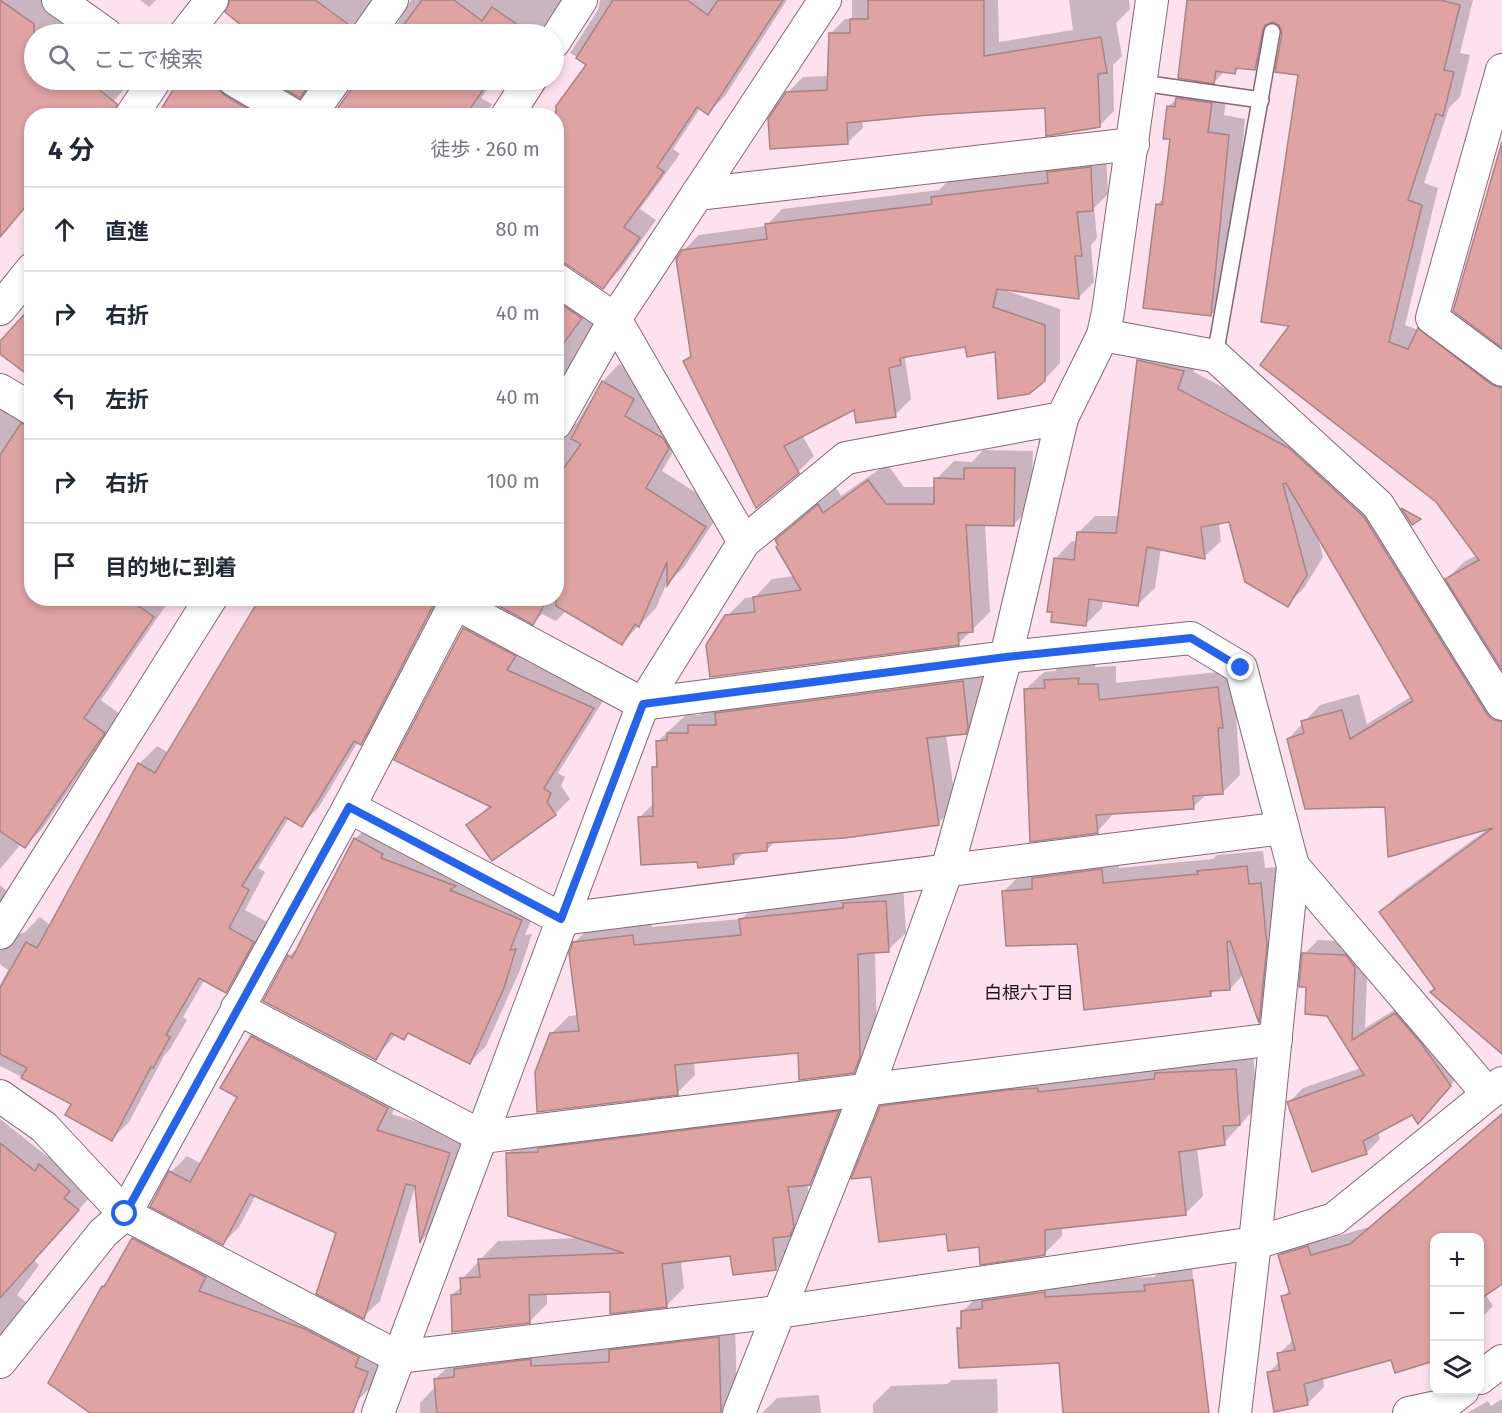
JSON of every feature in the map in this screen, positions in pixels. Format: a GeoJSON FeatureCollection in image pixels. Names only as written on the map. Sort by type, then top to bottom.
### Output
{"type":"FeatureCollection","features":[{"type":"Feature","properties":{"kind":"street"},"geometry":{"type":"LineString","coordinates":[[58,0],[92,24]]}},
{"type":"Feature","properties":{"kind":"street"},"geometry":{"type":"LineString","coordinates":[[193,24],[212,0]]}},
{"type":"Feature","properties":{"kind":"street"},"geometry":{"type":"LineString","coordinates":[[375,24],[392,0]]}},
{"type":"Feature","properties":{"kind":"street"},"geometry":{"type":"LineString","coordinates":[[564,26],[581,0]]}},
{"type":"Feature","properties":{"kind":"street"},"geometry":{"type":"LineString","coordinates":[[564,409],[615,319],[825,0]]}},
{"type":"Feature","properties":{"kind":"street"},"geometry":{"type":"LineString","coordinates":[[739,1413],[867,1090],[947,870],[1006,657],[1062,418],[1103,335],[1142,83],[1152,0]]}},
{"type":"Feature","properties":{"kind":"street"},"geometry":{"type":"LineString","coordinates":[[1502,70],[1432,318],[1502,370]]}},
{"type":"Feature","properties":{"kind":"street"},"geometry":{"type":"LineString","coordinates":[[136,108],[148,90]]}},
{"type":"Feature","properties":{"kind":"street"},"geometry":{"type":"LineString","coordinates":[[251,90],[281,108]]}},
{"type":"Feature","properties":{"kind":"street"},"geometry":{"type":"LineString","coordinates":[[315,108],[328,90]]}},
{"type":"Feature","properties":{"kind":"street"},"geometry":{"type":"LineString","coordinates":[[512,108],[524,90]]}},
{"type":"Feature","properties":{"kind":"street"},"geometry":{"type":"LineString","coordinates":[[697,194],[1133,144]]}},
{"type":"Feature","properties":{"kind":"street"},"geometry":{"type":"LineString","coordinates":[[0,309],[24,279]]}},
{"type":"Feature","properties":{"kind":"street"},"geometry":{"type":"LineString","coordinates":[[564,284],[615,319],[744,542]]}},
{"type":"Feature","properties":{"kind":"street"},"geometry":{"type":"LineString","coordinates":[[1103,335],[1215,356],[1378,505],[1502,704]]}},
{"type":"Feature","properties":{"kind":"street"},"geometry":{"type":"LineString","coordinates":[[0,390],[24,404]]}},
{"type":"Feature","properties":{"kind":"street"},"geometry":{"type":"LineString","coordinates":[[378,1413],[643,704],[744,542],[846,458],[1062,418]]}},
{"type":"Feature","properties":{"kind":"street"},"geometry":{"type":"LineString","coordinates":[[0,933],[206,606]]}},
{"type":"Feature","properties":{"kind":"street"},"geometry":{"type":"LineString","coordinates":[[0,1362],[103,1233],[125,1214],[349,807],[454,606]]}},
{"type":"Feature","properties":{"kind":"street"},"geometry":{"type":"LineString","coordinates":[[466,606],[643,704],[1006,657],[1191,638],[1241,668],[1293,866],[1255,1243],[1234,1413]]}},
{"type":"Feature","properties":{"kind":"street"},"geometry":{"type":"LineString","coordinates":[[349,807],[561,919],[1283,828]]}},
{"type":"Feature","properties":{"kind":"street"},"geometry":{"type":"LineString","coordinates":[[0,1096],[44,1127],[125,1214],[398,1357],[778,1312],[1255,1243],[1334,1219],[1495,1088],[1293,866]]}},
{"type":"Feature","properties":{"kind":"street"},"geometry":{"type":"LineString","coordinates":[[237,1008],[483,1137],[1275,1039]]}},
{"type":"Feature","properties":{"kind":"street"},"geometry":{"type":"LineString","coordinates":[[1484,1374],[1502,1361]]}},
{"type":"Feature","properties":{"kind":"street"},"geometry":{"type":"LineString","coordinates":[[1409,1413],[1442,1406],[1456,1395]]}},
{"type":"Feature","properties":{"kind":"lane"},"geometry":{"type":"LineString","coordinates":[[1215,356],[1272,33]]}},
{"type":"Feature","properties":{"kind":"lane"},"geometry":{"type":"LineString","coordinates":[[1142,83],[1261,100]]}},
{"type":"Feature","properties":{"kind":"building"},"geometry":{"type":"Polygon","coordinates":[[[0,0],[34,24],[24,24],[24,90],[100,90],[117,104],[116,108],[24,108],[24,208],[0,237],[0,0]]]}},
{"type":"Feature","properties":{"kind":"building"},"geometry":{"type":"Polygon","coordinates":[[[230,0],[315,0],[348,24],[240,24],[225,12],[230,0]]]}},
{"type":"Feature","properties":{"kind":"building"},"geometry":{"type":"Polygon","coordinates":[[[422,0],[454,0],[482,21],[492,7],[516,24],[404,24],[422,0]]]}},
{"type":"Feature","properties":{"kind":"building"},"geometry":{"type":"Polygon","coordinates":[[[613,0],[687,0],[708,15],[718,0],[783,0],[708,115],[697,107],[657,167],[664,172],[624,227],[640,238],[603,289],[564,263],[564,108],[556,108],[556,106],[586,65],[576,58],[613,0]]]}},
{"type":"Feature","properties":{"kind":"building"},"geometry":{"type":"Polygon","coordinates":[[[868,0],[984,0],[984,56],[1101,37],[1107,73],[1098,74],[1100,127],[1046,136],[1045,108],[929,115],[847,123],[848,144],[770,149],[768,119],[786,92],[827,90],[829,33],[850,33],[850,19],[868,19],[868,0]]]}},
{"type":"Feature","properties":{"kind":"building"},"geometry":{"type":"Polygon","coordinates":[[[1187,0],[1440,0],[1460,5],[1444,70],[1454,72],[1443,116],[1436,114],[1408,200],[1422,205],[1389,342],[1408,349],[1418,328],[1491,384],[1502,388],[1502,670],[1445,579],[1479,560],[1436,502],[1260,365],[1289,326],[1261,322],[1298,75],[1275,72],[1282,33],[1279,25],[1273,22],[1265,25],[1263,30],[1255,70],[1236,68],[1235,74],[1216,71],[1214,84],[1178,78],[1187,0]]]}},
{"type":"Feature","properties":{"kind":"building"},"geometry":{"type":"Polygon","coordinates":[[[173,90],[220,90],[246,108],[162,108],[173,90]]]}},
{"type":"Feature","properties":{"kind":"building"},"geometry":{"type":"Polygon","coordinates":[[[286,90],[306,90],[300,98],[286,90]]]}},
{"type":"Feature","properties":{"kind":"building"},"geometry":{"type":"Polygon","coordinates":[[[483,90],[471,108],[338,108],[350,91],[483,90]]]}},
{"type":"Feature","properties":{"kind":"building"},"geometry":{"type":"Polygon","coordinates":[[[1176,98],[1212,103],[1208,132],[1229,135],[1211,316],[1143,308],[1156,204],[1162,205],[1170,139],[1163,139],[1167,106],[1175,107],[1176,98]]]}},
{"type":"Feature","properties":{"kind":"building"},"geometry":{"type":"Polygon","coordinates":[[[1502,142],[1502,348],[1453,311],[1502,142]]]}},
{"type":"Feature","properties":{"kind":"building"},"geometry":{"type":"Polygon","coordinates":[[[1091,167],[1093,211],[1077,212],[1082,256],[1075,256],[1079,299],[997,289],[993,307],[1045,325],[1045,381],[1029,394],[998,399],[995,352],[967,357],[965,347],[900,358],[901,365],[889,368],[896,417],[856,423],[854,410],[784,446],[799,473],[756,508],[683,361],[691,357],[676,259],[682,250],[767,239],[765,224],[932,204],[931,197],[1048,183],[1047,172],[1091,167]]]}},
{"type":"Feature","properties":{"kind":"building"},"geometry":{"type":"Polygon","coordinates":[[[564,306],[582,318],[564,343],[564,306]]]}},
{"type":"Feature","properties":{"kind":"building"},"geometry":{"type":"Polygon","coordinates":[[[24,315],[24,372],[0,354],[0,341],[24,315]]]}},
{"type":"Feature","properties":{"kind":"building"},"geometry":{"type":"Polygon","coordinates":[[[1137,360],[1184,371],[1178,389],[1289,448],[1364,517],[1487,714],[1493,720],[1502,722],[1502,1054],[1430,992],[1435,989],[1379,912],[1493,828],[1388,857],[1385,807],[1305,809],[1287,739],[1304,733],[1301,721],[1342,710],[1350,739],[1413,701],[1286,483],[1283,484],[1307,575],[1288,607],[1245,582],[1229,522],[1201,527],[1205,559],[1147,547],[1138,606],[1089,599],[1086,626],[1051,622],[1052,612],[1047,612],[1054,558],[1074,560],[1077,532],[1116,533],[1137,360]]]}},
{"type":"Feature","properties":{"kind":"building"},"geometry":{"type":"Polygon","coordinates":[[[602,381],[634,399],[625,416],[663,438],[669,448],[646,488],[706,527],[667,586],[667,562],[639,627],[635,624],[622,645],[556,606],[564,606],[564,468],[581,444],[571,439],[602,381]]]}},
{"type":"Feature","properties":{"kind":"building"},"geometry":{"type":"Polygon","coordinates":[[[21,423],[24,424],[24,606],[138,606],[154,617],[84,718],[105,733],[25,848],[0,831],[0,455],[21,423]]]}},
{"type":"Feature","properties":{"kind":"building"},"geometry":{"type":"Polygon","coordinates":[[[964,468],[1015,468],[1014,526],[966,525],[973,632],[958,633],[959,645],[710,677],[706,645],[725,615],[755,612],[753,597],[801,590],[776,547],[778,545],[775,540],[818,504],[823,513],[868,480],[886,504],[934,504],[934,478],[964,479],[964,468]]]}},
{"type":"Feature","properties":{"kind":"building"},"geometry":{"type":"Polygon","coordinates":[[[1401,508],[1421,519],[1412,525],[1401,508]]]}},
{"type":"Feature","properties":{"kind":"building"},"geometry":{"type":"Polygon","coordinates":[[[255,606],[433,606],[361,745],[354,741],[302,827],[285,817],[242,886],[249,890],[229,928],[254,942],[226,993],[199,978],[166,1035],[170,1037],[153,1068],[151,1067],[112,1141],[65,1115],[71,1104],[21,1078],[27,1068],[0,1054],[0,988],[26,942],[37,948],[138,763],[155,773],[255,606]]]}},
{"type":"Feature","properties":{"kind":"building"},"geometry":{"type":"Polygon","coordinates":[[[499,606],[544,606],[533,625],[499,606]]]}},
{"type":"Feature","properties":{"kind":"building"},"geometry":{"type":"Polygon","coordinates":[[[463,628],[516,656],[507,670],[594,708],[544,788],[551,793],[547,802],[556,815],[492,861],[466,825],[491,807],[394,760],[463,628]]]}},
{"type":"Feature","properties":{"kind":"building"},"geometry":{"type":"Polygon","coordinates":[[[1079,678],[1078,684],[1098,684],[1099,700],[1218,687],[1223,728],[1218,728],[1223,794],[1193,796],[1194,809],[1096,815],[1098,833],[1030,842],[1024,689],[1045,688],[1044,680],[1079,678]]]}},
{"type":"Feature","properties":{"kind":"building"},"geometry":{"type":"Polygon","coordinates":[[[963,681],[968,727],[966,734],[927,738],[939,825],[845,838],[767,843],[767,851],[733,854],[734,864],[698,868],[697,862],[641,865],[638,817],[653,816],[652,767],[657,767],[656,741],[667,740],[667,733],[688,733],[688,725],[716,725],[715,713],[963,681]]]}},
{"type":"Feature","properties":{"kind":"building"},"geometry":{"type":"Polygon","coordinates":[[[354,838],[383,854],[381,858],[456,886],[450,890],[522,920],[510,950],[516,949],[504,988],[470,1064],[408,1033],[404,1040],[391,1033],[376,1060],[263,1001],[288,955],[292,958],[354,838]]]}},
{"type":"Feature","properties":{"kind":"building"},"geometry":{"type":"Polygon","coordinates":[[[1247,866],[1249,884],[1261,883],[1267,946],[1259,1023],[1230,941],[1227,942],[1230,990],[1210,991],[1211,996],[1084,1010],[1077,944],[1006,946],[1002,891],[1032,889],[1032,878],[1102,869],[1103,883],[1198,874],[1197,871],[1247,866]]]}},
{"type":"Feature","properties":{"kind":"building"},"geometry":{"type":"Polygon","coordinates":[[[886,901],[889,952],[858,954],[860,1057],[854,1073],[799,1080],[798,1053],[675,1065],[678,1095],[537,1112],[535,1072],[550,1033],[579,1031],[569,953],[573,942],[633,935],[634,945],[741,935],[739,919],[843,908],[843,903],[886,901]]]}},
{"type":"Feature","properties":{"kind":"building"},"geometry":{"type":"Polygon","coordinates":[[[1302,953],[1346,955],[1355,967],[1352,1040],[1395,1013],[1421,1043],[1451,1086],[1418,1124],[1412,1115],[1363,1141],[1367,1154],[1312,1172],[1287,1102],[1364,1075],[1327,1016],[1305,1014],[1306,987],[1299,987],[1302,953]]]}},
{"type":"Feature","properties":{"kind":"building"},"geometry":{"type":"Polygon","coordinates":[[[251,1036],[388,1108],[377,1130],[450,1153],[420,1243],[415,1186],[406,1184],[364,1319],[316,1294],[336,1233],[250,1194],[223,1245],[150,1207],[169,1171],[190,1182],[237,1097],[220,1088],[251,1036]]]}},
{"type":"Feature","properties":{"kind":"building"},"geometry":{"type":"Polygon","coordinates":[[[1236,1069],[1240,1125],[1223,1126],[1225,1145],[1179,1152],[1186,1215],[1045,1230],[1045,1255],[980,1265],[979,1247],[948,1251],[946,1234],[879,1242],[871,1177],[851,1179],[880,1106],[1007,1090],[1038,1088],[1038,1092],[1154,1079],[1155,1073],[1236,1069]]]}},
{"type":"Feature","properties":{"kind":"building"},"geometry":{"type":"Polygon","coordinates":[[[839,1111],[810,1185],[788,1187],[794,1227],[790,1236],[773,1238],[776,1270],[733,1275],[730,1256],[662,1264],[667,1307],[610,1314],[610,1292],[529,1295],[530,1323],[452,1332],[451,1295],[461,1294],[460,1278],[480,1277],[478,1259],[624,1253],[508,1216],[506,1153],[538,1152],[538,1148],[839,1111]]]}},
{"type":"Feature","properties":{"kind":"building"},"geometry":{"type":"Polygon","coordinates":[[[1502,1114],[1502,1284],[1484,1297],[1484,1233],[1430,1233],[1430,1362],[1395,1373],[1391,1360],[1304,1384],[1308,1405],[1274,1412],[1267,1372],[1280,1370],[1277,1353],[1295,1350],[1281,1296],[1290,1294],[1278,1255],[1308,1246],[1311,1255],[1350,1244],[1502,1114]]]}},
{"type":"Feature","properties":{"kind":"building"},"geometry":{"type":"Polygon","coordinates":[[[0,1143],[35,1171],[39,1164],[70,1191],[64,1198],[79,1210],[0,1298],[0,1143]]]}},
{"type":"Feature","properties":{"kind":"building"},"geometry":{"type":"Polygon","coordinates":[[[132,1238],[206,1277],[199,1291],[305,1329],[359,1357],[355,1367],[368,1372],[353,1413],[90,1413],[48,1383],[102,1286],[104,1287],[132,1238]]]}},
{"type":"Feature","properties":{"kind":"building"},"geometry":{"type":"Polygon","coordinates":[[[1193,1280],[1209,1413],[1063,1413],[1059,1363],[959,1368],[957,1328],[961,1328],[961,1311],[982,1309],[982,1301],[1045,1292],[1045,1297],[1145,1291],[1144,1285],[1193,1280]]]}},
{"type":"Feature","properties":{"kind":"building"},"geometry":{"type":"Polygon","coordinates":[[[719,1337],[721,1413],[437,1413],[434,1379],[454,1377],[454,1369],[531,1359],[531,1366],[609,1362],[609,1350],[719,1337]]]}},
{"type":"Feature","properties":{"kind":"district","name":"白根六丁目"},"geometry":{"type":"Point","coordinates":[1029,993]}},
{"type":"Feature","properties":{"kind":"route"},"geometry":{"type":"LineString","coordinates":[[125,1214],[349,807],[561,919],[643,704],[1006,657],[1191,638],[1241,668]]}}]}
